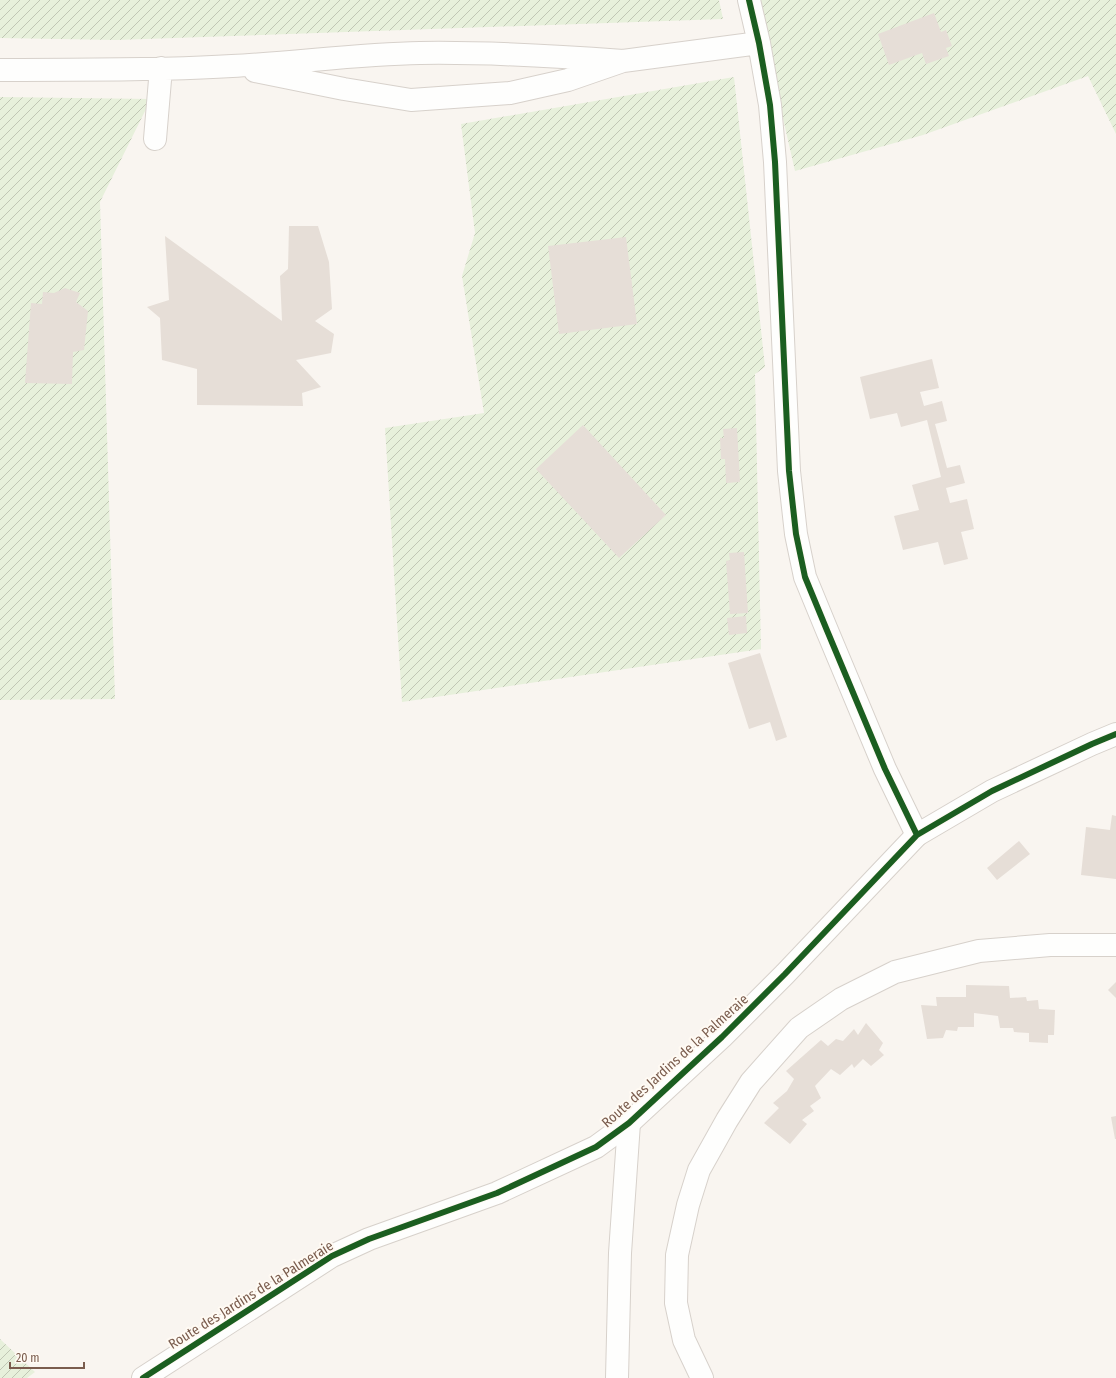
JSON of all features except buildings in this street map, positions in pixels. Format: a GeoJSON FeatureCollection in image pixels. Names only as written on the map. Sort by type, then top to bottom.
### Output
{"type":"FeatureCollection","features":[{"type":"Feature","properties":{"kind":"street"},"geometry":{"type":"LineString","coordinates":[[749,0],[759,43],[770,105],[775,162],[789,471],[796,534],[805,577],[885,769],[917,835]]}},
{"type":"Feature","properties":{"kind":"street"},"geometry":{"type":"LineString","coordinates":[[0,70],[232,66],[337,57],[419,53],[506,54],[623,61],[759,43]]}},
{"type":"Feature","properties":{"kind":"street"},"geometry":{"type":"LineString","coordinates":[[232,66],[344,89],[411,100],[510,93],[568,80],[623,61]]}},
{"type":"Feature","properties":{"kind":"street"},"geometry":{"type":"LineString","coordinates":[[156,138],[160,68]]}},
{"type":"Feature","properties":{"kind":"street","name":"Route des Jardins de la Palmeraie"},"geometry":{"type":"LineString","coordinates":[[142,1378],[332,1256],[369,1239],[497,1193],[596,1147],[629,1122],[722,1037],[785,974],[917,835],[992,791],[1116,734]]}},
{"type":"Feature","properties":{"kind":"street"},"geometry":{"type":"LineString","coordinates":[[702,1378],[684,1340],[676,1303],[677,1255],[688,1205],[699,1170],[727,1120],[751,1082],[799,1028],[840,999],[895,972],[979,951],[1050,945],[1116,945]]}},
{"type":"Feature","properties":{"kind":"street"},"geometry":{"type":"LineString","coordinates":[[617,1378],[620,1253],[629,1122]]}},
{"type":"Feature","properties":{"kind":"green space"},"geometry":{"type":"Polygon","coordinates":[[[0,0],[719,0],[723,19],[116,40],[0,38],[0,0]]]}},
{"type":"Feature","properties":{"kind":"green space"},"geometry":{"type":"Polygon","coordinates":[[[756,0],[1116,0],[1116,134],[1088,76],[923,135],[795,171],[756,0]]]}},
{"type":"Feature","properties":{"kind":"green space"},"geometry":{"type":"Polygon","coordinates":[[[734,77],[765,367],[755,374],[761,649],[402,702],[385,428],[484,413],[462,276],[475,233],[461,124],[734,77]]]}},
{"type":"Feature","properties":{"kind":"green space"},"geometry":{"type":"Polygon","coordinates":[[[0,97],[151,99],[100,202],[115,699],[0,700],[0,97]]]}},
{"type":"Feature","properties":{"kind":"green space"},"geometry":{"type":"Polygon","coordinates":[[[0,1339],[35,1372],[27,1378],[0,1378],[0,1339]]]}},
{"type":"Feature","properties":{"kind":"cycle path"},"geometry":{"type":"LineString","coordinates":[[749,0],[759,43],[770,105],[775,162],[789,471],[796,534],[805,577],[885,769],[917,835]]}},
{"type":"Feature","properties":{"kind":"cycle path"},"geometry":{"type":"LineString","coordinates":[[143,1378],[332,1256],[369,1239],[497,1193],[596,1147],[629,1123],[722,1037],[785,974],[917,835],[992,791],[1116,734]]}}]}
